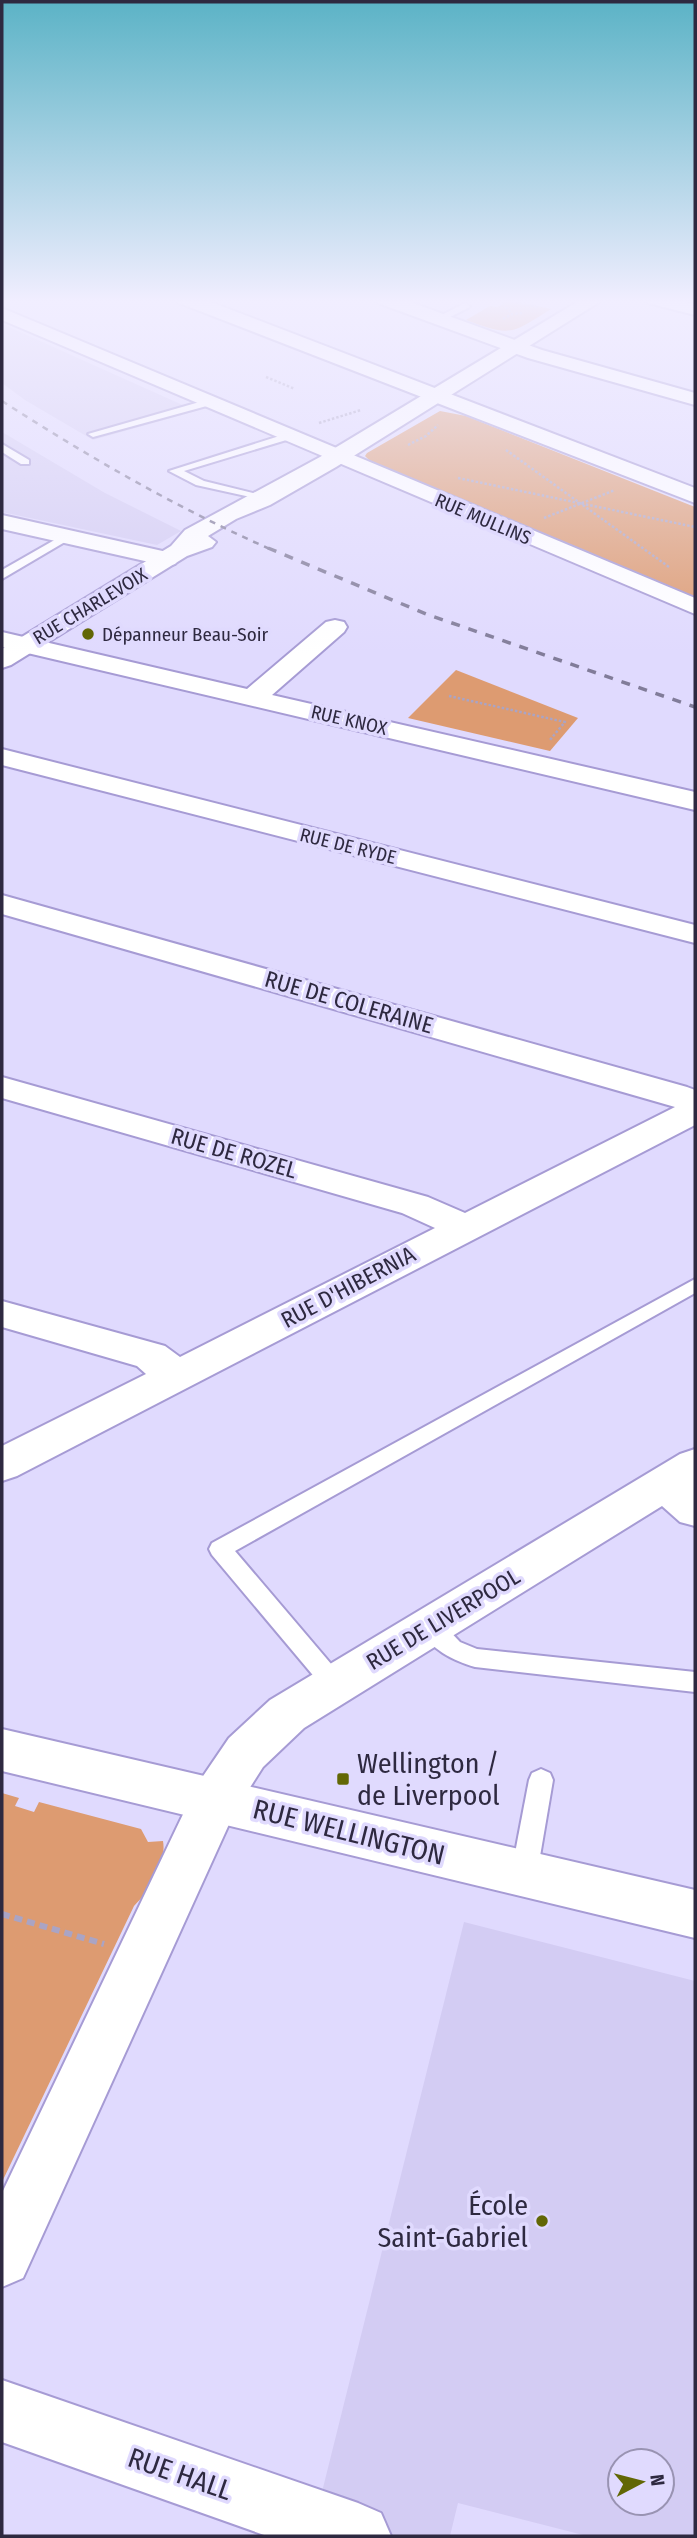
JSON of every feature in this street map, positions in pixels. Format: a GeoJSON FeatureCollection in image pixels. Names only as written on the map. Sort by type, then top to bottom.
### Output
{"type":"FeatureCollection","features":[{"type":"Feature","properties":{"kind":"street","name":"RUE MULLINS"},"geometry":{"type":"LineString","coordinates":[[246,417],[695,607]]}},
{"type":"Feature","properties":{"kind":"street","name":"RUE CHARLEVOIX"},"geometry":{"type":"LineString","coordinates":[[2,660],[13,643],[173,555],[210,539],[245,518],[263,499],[400,417]]}},
{"type":"Feature","properties":{"kind":"street"},"geometry":{"type":"LineString","coordinates":[[491,417],[695,496]]}},
{"type":"Feature","properties":{"kind":"street"},"geometry":{"type":"LineString","coordinates":[[2,522],[173,555]]}},
{"type":"Feature","properties":{"kind":"street"},"geometry":{"type":"LineString","coordinates":[[253,698],[335,627]]}},
{"type":"Feature","properties":{"kind":"street","name":"RUE KNOX"},"geometry":{"type":"LineString","coordinates":[[13,643],[695,801]]}},
{"type":"Feature","properties":{"kind":"street","name":"RUE DE RYDE"},"geometry":{"type":"LineString","coordinates":[[2,757],[695,934]]}},
{"type":"Feature","properties":{"kind":"street","name":"RUE DE COLERAINE"},"geometry":{"type":"LineString","coordinates":[[2,904],[675,1094],[695,1103]]}},
{"type":"Feature","properties":{"kind":"street","name":"RUE DE ROZEL"},"geometry":{"type":"LineString","coordinates":[[2,1087],[415,1205],[440,1214],[462,1228]]}},
{"type":"Feature","properties":{"kind":"street","name":"RUE D'HIBERNIA"},"geometry":{"type":"LineString","coordinates":[[2,1465],[695,1111]]}},
{"type":"Feature","properties":{"kind":"street"},"geometry":{"type":"LineString","coordinates":[[2,1314],[150,1356],[177,1376]]}},
{"type":"Feature","properties":{"kind":"street","name":"RUE DE LIVERPOOL"},"geometry":{"type":"LineString","coordinates":[[2,2258],[215,1800],[239,1757],[259,1736],[287,1714],[431,1627],[685,1486]]}},
{"type":"Feature","properties":{"kind":"street","name":"RUE WELLINGTON"},"geometry":{"type":"LineString","coordinates":[[2,1750],[695,1914]]}},
{"type":"Feature","properties":{"kind":"street","name":"RUE HALL"},"geometry":{"type":"LineString","coordinates":[[2,2411],[358,2536]]}},
{"type":"Feature","properties":{"kind":"lane"},"geometry":{"type":"LineString","coordinates":[[93,434],[154,417]]}},
{"type":"Feature","properties":{"kind":"lane"},"geometry":{"type":"LineString","coordinates":[[263,499],[200,483],[174,471],[289,436]]}},
{"type":"Feature","properties":{"kind":"lane"},"geometry":{"type":"LineString","coordinates":[[2,447],[25,462]]}},
{"type":"Feature","properties":{"kind":"lane"},"geometry":{"type":"LineString","coordinates":[[2,575],[69,537]]}},
{"type":"Feature","properties":{"kind":"lane"},"geometry":{"type":"LineString","coordinates":[[335,1685],[220,1549],[695,1285]]}},
{"type":"Feature","properties":{"kind":"lane"},"geometry":{"type":"LineString","coordinates":[[431,1627],[452,1649],[475,1658],[695,1682]]}},
{"type":"Feature","properties":{"kind":"lane"},"geometry":{"type":"LineString","coordinates":[[523,1874],[541,1780]]}},
{"type":"Feature","properties":{"kind":"path"},"geometry":{"type":"LineString","coordinates":[[307,426],[335,417]]}},
{"type":"Feature","properties":{"kind":"path"},"geometry":{"type":"LineString","coordinates":[[496,443],[676,572]]}},
{"type":"Feature","properties":{"kind":"path"},"geometry":{"type":"LineString","coordinates":[[453,477],[695,527]]}},
{"type":"Feature","properties":{"kind":"path"},"geometry":{"type":"LineString","coordinates":[[538,520],[617,489]]}},
{"type":"Feature","properties":{"kind":"path"},"geometry":{"type":"LineString","coordinates":[[449,696],[565,722],[545,746],[552,748]]}},
{"type":"Feature","properties":{"kind":"path"},"geometry":{"type":"LineString","coordinates":[[2,1914],[115,1947]]}},
{"type":"Feature","properties":{"kind":"shaded area"},"geometry":{"type":"Polygon","coordinates":[[[55,417],[173,417],[93,440],[55,417]]]}},
{"type":"Feature","properties":{"kind":"shaded area"},"geometry":{"type":"Polygon","coordinates":[[[429,417],[470,417],[695,507],[695,599],[366,461],[369,460],[365,456],[429,417]]]}},
{"type":"Feature","properties":{"kind":"shaded area"},"geometry":{"type":"Polygon","coordinates":[[[2,432],[105,493],[181,531],[157,545],[2,512],[2,432]]]}},
{"type":"Feature","properties":{"kind":"shaded area"},"geometry":{"type":"Polygon","coordinates":[[[456,670],[578,718],[550,751],[408,718],[456,670]]]}},
{"type":"Feature","properties":{"kind":"shaded area"},"geometry":{"type":"Polygon","coordinates":[[[2,1793],[19,1798],[15,1806],[34,1812],[39,1802],[141,1829],[148,1842],[163,1841],[164,1850],[156,1877],[134,1906],[2,2182],[2,1793]]]}},
{"type":"Feature","properties":{"kind":"shaded area","name":"École Saint-Gabriel"},"geometry":{"type":"Polygon","coordinates":[[[464,1922],[695,1981],[695,2536],[587,2536],[458,2503],[450,2536],[311,2536],[464,1922]]]}},
{"type":"Feature","properties":{"kind":"railway"},"geometry":{"type":"LineString","coordinates":[[28,417],[134,481],[272,550]]}},
{"type":"Feature","properties":{"kind":"railway"},"geometry":{"type":"LineString","coordinates":[[268,548],[426,614],[695,707]]}},
{"type":"Feature","properties":{"kind":"place","name":"Dépanneur Beau-Soir"},"geometry":{"type":"Point","coordinates":[88,634]}},
{"type":"Feature","properties":{"kind":"place","name":"Wellington / de Liverpool"},"geometry":{"type":"Point","coordinates":[343,1779]}},
{"type":"Feature","properties":{"kind":"place","name":"École Saint-Gabriel"},"geometry":{"type":"Point","coordinates":[542,2221]}}]}
